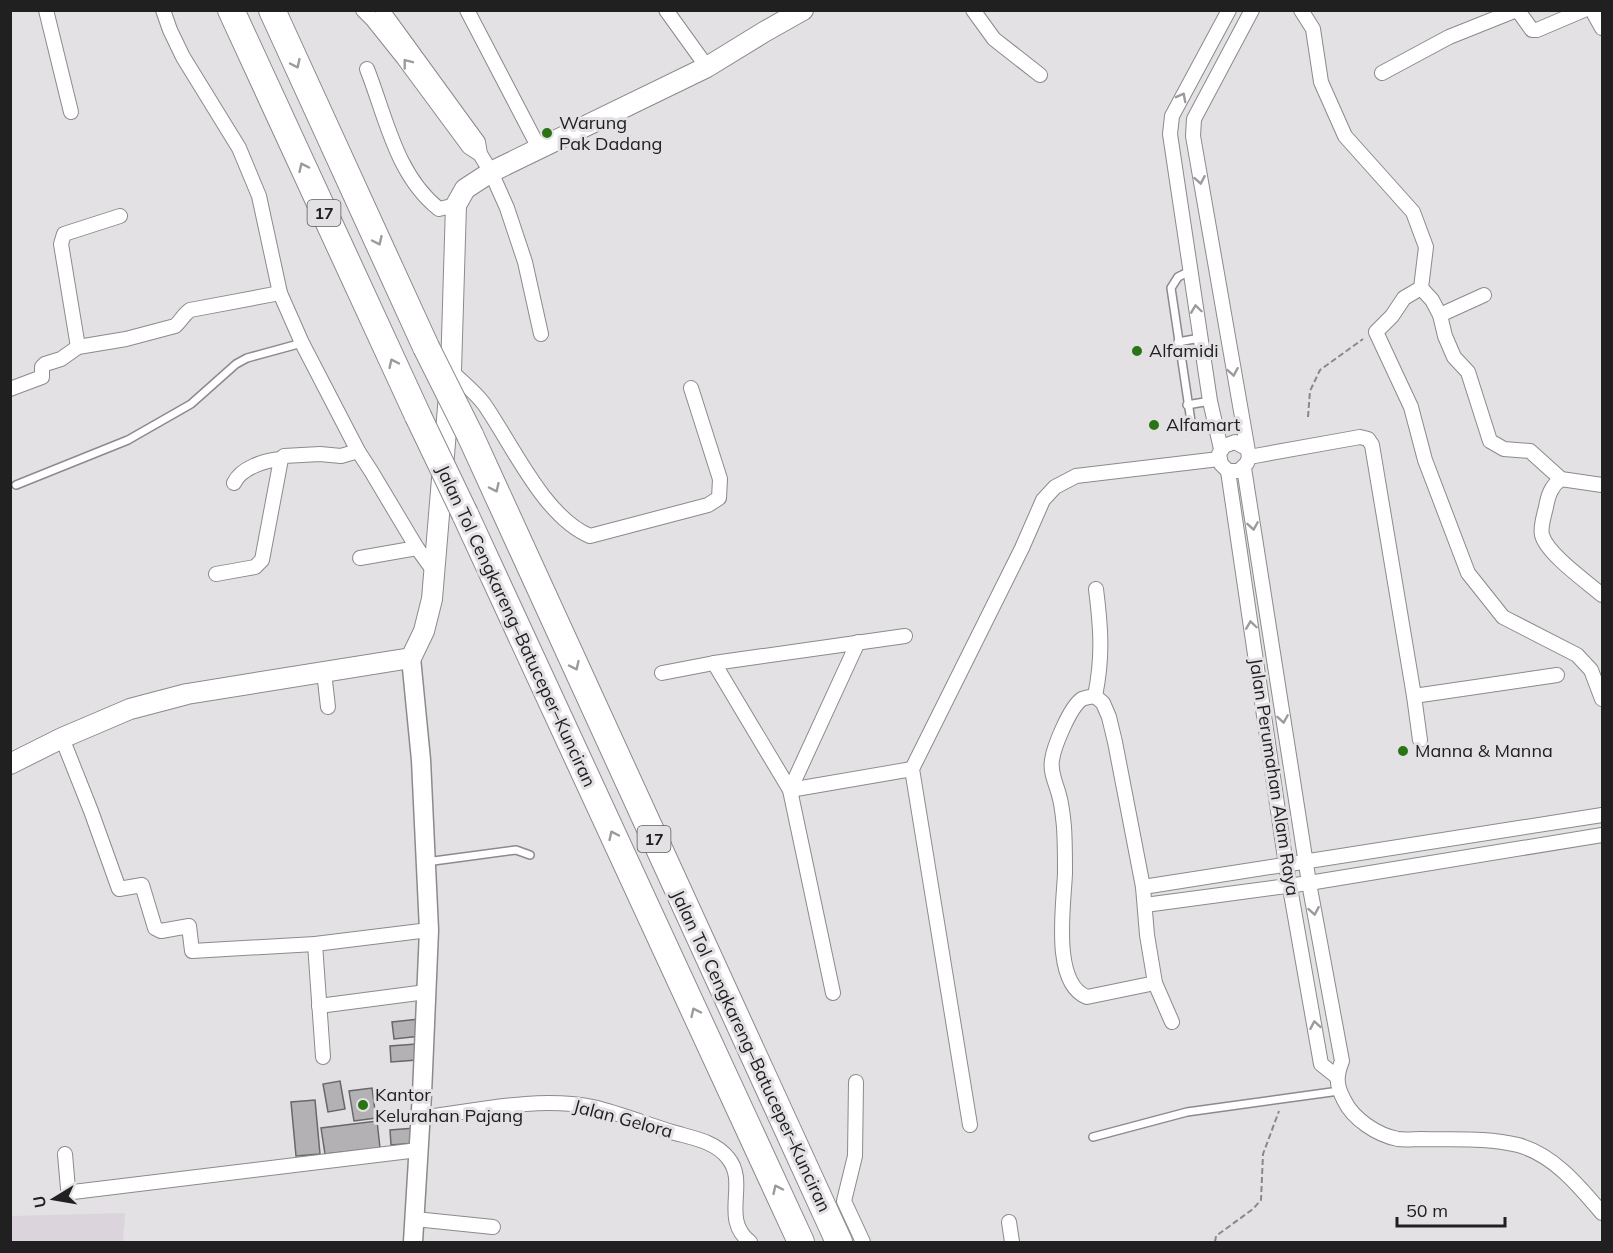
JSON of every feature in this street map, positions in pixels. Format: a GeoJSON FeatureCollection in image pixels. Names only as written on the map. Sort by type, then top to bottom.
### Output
{"type":"FeatureCollection","features":[{"type":"Feature","properties":{"kind":"highway","name":"Jalan Tol Cengkareng–Batuceper–Kunciran"},"geometry":{"type":"LineString","coordinates":[[231,10],[801,1242]]}},
{"type":"Feature","properties":{"kind":"highway","name":"Jalan Tol Cengkareng–Batuceper–Kunciran"},"geometry":{"type":"LineString","coordinates":[[272,10],[426,347],[470,435],[839,1242]]}},
{"type":"Feature","properties":{"kind":"main road"},"geometry":{"type":"LineString","coordinates":[[12,759],[130,709],[187,694],[411,658],[424,632],[432,598],[451,371],[456,205],[465,189],[491,172],[539,147],[707,67],[803,10]]}},
{"type":"Feature","properties":{"kind":"street"},"geometry":{"type":"LineString","coordinates":[[46,10],[71,112]]}},
{"type":"Feature","properties":{"kind":"street"},"geometry":{"type":"LineString","coordinates":[[163,10],[183,57],[239,148],[259,196],[280,293],[302,343],[358,451],[417,548],[433,570]]}},
{"type":"Feature","properties":{"kind":"street"},"geometry":{"type":"LineString","coordinates":[[363,10],[404,59],[469,147],[480,154]]}},
{"type":"Feature","properties":{"kind":"street"},"geometry":{"type":"LineString","coordinates":[[382,10],[478,142],[480,154],[507,208],[525,262],[541,333]]}},
{"type":"Feature","properties":{"kind":"street"},"geometry":{"type":"LineString","coordinates":[[467,10],[539,147]]}},
{"type":"Feature","properties":{"kind":"street"},"geometry":{"type":"LineString","coordinates":[[666,10],[707,67]]}},
{"type":"Feature","properties":{"kind":"street"},"geometry":{"type":"LineString","coordinates":[[973,10],[994,39],[1040,75]]}},
{"type":"Feature","properties":{"kind":"street"},"geometry":{"type":"LineString","coordinates":[[1229,10],[1172,116],[1170,134],[1221,464],[1228,471],[1239,471],[1246,458]]}},
{"type":"Feature","properties":{"kind":"street","name":"Jalan Perumahan Alam Raya"},"geometry":{"type":"LineString","coordinates":[[1252,10],[1194,119],[1193,136],[1246,458],[1309,882],[1342,1061],[1336,1076],[1339,1090],[1347,1107],[1362,1121],[1375,1131],[1398,1139],[1489,1139],[1520,1146],[1551,1162],[1575,1180],[1602,1214]]}},
{"type":"Feature","properties":{"kind":"street"},"geometry":{"type":"LineString","coordinates":[[1301,10],[1313,29],[1321,82],[1345,136],[1413,212],[1426,247],[1421,288],[1432,300],[1440,315],[1445,336],[1454,357],[1468,372],[1490,441],[1504,449],[1530,451],[1561,479],[1602,485]]}},
{"type":"Feature","properties":{"kind":"street"},"geometry":{"type":"LineString","coordinates":[[1382,73],[1449,36],[1514,11],[1519,12],[1532,30],[1537,30],[1584,10]]}},
{"type":"Feature","properties":{"kind":"street"},"geometry":{"type":"LineString","coordinates":[[1592,10],[1602,28]]}},
{"type":"Feature","properties":{"kind":"street"},"geometry":{"type":"LineString","coordinates":[[367,69],[391,140],[411,176],[428,200],[439,208],[456,205]]}},
{"type":"Feature","properties":{"kind":"street"},"geometry":{"type":"LineString","coordinates":[[1170,134],[1193,136]]}},
{"type":"Feature","properties":{"kind":"street"},"geometry":{"type":"LineString","coordinates":[[78,347],[61,244],[64,234],[120,216]]}},
{"type":"Feature","properties":{"kind":"street"},"geometry":{"type":"LineString","coordinates":[[1421,288],[1404,298],[1384,324],[1411,407],[1425,460],[1468,573],[1503,618],[1577,655],[1591,670],[1602,699]]}},
{"type":"Feature","properties":{"kind":"street"},"geometry":{"type":"LineString","coordinates":[[10,389],[42,377],[42,367],[45,364],[61,359],[78,347],[157,332],[175,326],[190,310],[280,293]]}},
{"type":"Feature","properties":{"kind":"street"},"geometry":{"type":"LineString","coordinates":[[1440,315],[1484,295]]}},
{"type":"Feature","properties":{"kind":"street"},"geometry":{"type":"LineString","coordinates":[[451,371],[483,403],[535,484],[561,516],[577,531],[590,536],[708,505],[719,498],[720,479],[691,388]]}},
{"type":"Feature","properties":{"kind":"street"},"geometry":{"type":"LineString","coordinates":[[1246,458],[1360,436],[1368,439],[1372,445],[1420,740]]}},
{"type":"Feature","properties":{"kind":"street"},"geometry":{"type":"LineString","coordinates":[[970,1125],[912,769],[1043,501],[1055,488],[1076,476],[1220,454],[1227,443],[1235,442],[1246,458]]}},
{"type":"Feature","properties":{"kind":"street"},"geometry":{"type":"LineString","coordinates":[[234,483],[240,473],[272,459],[320,454],[341,456],[358,451]]}},
{"type":"Feature","properties":{"kind":"street"},"geometry":{"type":"LineString","coordinates":[[216,574],[255,567],[262,560],[281,459]]}},
{"type":"Feature","properties":{"kind":"street","name":"Jalan Perumahan Alam Raya"},"geometry":{"type":"LineString","coordinates":[[1228,471],[1286,865],[1321,1064],[1336,1076]]}},
{"type":"Feature","properties":{"kind":"street"},"geometry":{"type":"LineString","coordinates":[[1561,479],[1555,483],[1548,496],[1541,530],[1542,537],[1563,563],[1602,595]]}},
{"type":"Feature","properties":{"kind":"street"},"geometry":{"type":"LineString","coordinates":[[360,558],[417,548]]}},
{"type":"Feature","properties":{"kind":"street"},"geometry":{"type":"LineString","coordinates":[[1095,696],[1101,668],[1102,633],[1096,589]]}},
{"type":"Feature","properties":{"kind":"street"},"geometry":{"type":"LineString","coordinates":[[662,673],[714,663],[905,636]]}},
{"type":"Feature","properties":{"kind":"street"},"geometry":{"type":"LineString","coordinates":[[790,790],[858,642]]}},
{"type":"Feature","properties":{"kind":"street"},"geometry":{"type":"LineString","coordinates":[[411,658],[422,760],[429,930],[413,1242]]}},
{"type":"Feature","properties":{"kind":"street"},"geometry":{"type":"LineString","coordinates":[[714,663],[790,790],[834,993]]}},
{"type":"Feature","properties":{"kind":"street"},"geometry":{"type":"LineString","coordinates":[[324,672],[328,707]]}},
{"type":"Feature","properties":{"kind":"street"},"geometry":{"type":"LineString","coordinates":[[1414,696],[1557,675]]}},
{"type":"Feature","properties":{"kind":"street"},"geometry":{"type":"LineString","coordinates":[[1095,696],[1103,703],[1111,725],[1143,887],[1147,935],[1155,983],[1172,1022]]}},
{"type":"Feature","properties":{"kind":"street"},"geometry":{"type":"LineString","coordinates":[[1095,696],[1083,699],[1073,710],[1052,757],[1051,772],[1060,797],[1064,826],[1065,873],[1061,929],[1064,957],[1071,982],[1079,994],[1087,997],[1155,983]]}},
{"type":"Feature","properties":{"kind":"street"},"geometry":{"type":"LineString","coordinates":[[62,738],[92,811],[119,889],[142,885],[158,930],[189,926],[191,948],[195,952],[315,944],[429,930]]}},
{"type":"Feature","properties":{"kind":"street"},"geometry":{"type":"LineString","coordinates":[[790,790],[912,769]]}},
{"type":"Feature","properties":{"kind":"street"},"geometry":{"type":"LineString","coordinates":[[1143,887],[1602,815]]}},
{"type":"Feature","properties":{"kind":"street"},"geometry":{"type":"LineString","coordinates":[[1145,905],[1290,885],[1602,835]]}},
{"type":"Feature","properties":{"kind":"street"},"geometry":{"type":"LineString","coordinates":[[315,944],[323,1057]]}},
{"type":"Feature","properties":{"kind":"street"},"geometry":{"type":"LineString","coordinates":[[320,1006],[426,992]]}},
{"type":"Feature","properties":{"kind":"street"},"geometry":{"type":"LineString","coordinates":[[856,1082],[855,1156],[844,1201],[863,1242]]}},
{"type":"Feature","properties":{"kind":"street","name":"Jalan Gelora"},"geometry":{"type":"LineString","coordinates":[[420,1118],[539,1103],[569,1104],[594,1108],[717,1146],[732,1163],[736,1184],[735,1220],[738,1229],[750,1242]]}},
{"type":"Feature","properties":{"kind":"street"},"geometry":{"type":"LineString","coordinates":[[65,1154],[68,1188],[73,1192],[418,1150]]}},
{"type":"Feature","properties":{"kind":"street"},"geometry":{"type":"LineString","coordinates":[[415,1219],[493,1227]]}},
{"type":"Feature","properties":{"kind":"street"},"geometry":{"type":"LineString","coordinates":[[1010,1222],[1012,1242]]}},
{"type":"Feature","properties":{"kind":"lane"},"geometry":{"type":"LineString","coordinates":[[1190,271],[1178,277],[1171,288],[1192,428]]}},
{"type":"Feature","properties":{"kind":"lane"},"geometry":{"type":"LineString","coordinates":[[1178,342],[1200,338]]}},
{"type":"Feature","properties":{"kind":"lane"},"geometry":{"type":"LineString","coordinates":[[16,484],[128,440],[191,404],[236,364],[248,358],[302,343]]}},
{"type":"Feature","properties":{"kind":"lane"},"geometry":{"type":"LineString","coordinates":[[1188,405],[1210,401]]}},
{"type":"Feature","properties":{"kind":"lane"},"geometry":{"type":"LineString","coordinates":[[426,861],[516,850],[530,855]]}},
{"type":"Feature","properties":{"kind":"lane"},"geometry":{"type":"LineString","coordinates":[[1093,1137],[1187,1112],[1339,1090]]}},
{"type":"Feature","properties":{"kind":"lane"},"geometry":{"type":"LineString","coordinates":[[385,1098],[422,1094]]}},
{"type":"Feature","properties":{"kind":"path"},"geometry":{"type":"LineString","coordinates":[[1308,417],[1310,391],[1320,370],[1384,324]]}},
{"type":"Feature","properties":{"kind":"path"},"geometry":{"type":"LineString","coordinates":[[1215,1242],[1216,1236],[1253,1209],[1260,1200],[1263,1154],[1285,1099]]}},
{"type":"Feature","properties":{"kind":"shaded area"},"geometry":{"type":"Polygon","coordinates":[[[125,1213],[123,1242],[11,1242],[11,1216],[125,1213]]]}},
{"type":"Feature","properties":{"kind":"building"},"geometry":{"type":"Polygon","coordinates":[[[419,1019],[421,1036],[394,1039],[392,1022],[419,1019]]]}},
{"type":"Feature","properties":{"kind":"building"},"geometry":{"type":"Polygon","coordinates":[[[416,1044],[417,1060],[391,1062],[390,1046],[416,1044]]]}},
{"type":"Feature","properties":{"kind":"building"},"geometry":{"type":"Polygon","coordinates":[[[340,1081],[345,1109],[328,1112],[323,1084],[340,1081]]]}},
{"type":"Feature","properties":{"kind":"building","name":"Kantor Kelurahan Pajang"},"geometry":{"type":"Polygon","coordinates":[[[372,1088],[376,1118],[354,1121],[349,1091],[372,1088]]]}},
{"type":"Feature","properties":{"kind":"building"},"geometry":{"type":"Polygon","coordinates":[[[315,1100],[320,1154],[296,1156],[291,1102],[315,1100]]]}},
{"type":"Feature","properties":{"kind":"building"},"geometry":{"type":"Polygon","coordinates":[[[377,1121],[380,1148],[325,1154],[321,1128],[377,1121]]]}},
{"type":"Feature","properties":{"kind":"building"},"geometry":{"type":"Polygon","coordinates":[[[415,1128],[416,1143],[391,1145],[390,1130],[415,1128]]]}},
{"type":"Feature","properties":{"kind":"place","name":"Warung Pak Dadang"},"geometry":{"type":"Point","coordinates":[547,133]}},
{"type":"Feature","properties":{"kind":"place","name":"Alfamidi"},"geometry":{"type":"Point","coordinates":[1137,351]}},
{"type":"Feature","properties":{"kind":"place","name":"Alfamart"},"geometry":{"type":"Point","coordinates":[1154,425]}},
{"type":"Feature","properties":{"kind":"place","name":"Manna & Manna"},"geometry":{"type":"Point","coordinates":[1403,751]}},
{"type":"Feature","properties":{"kind":"place","name":"Kantor Kelurahan Pajang"},"geometry":{"type":"Point","coordinates":[363,1105]}}]}
